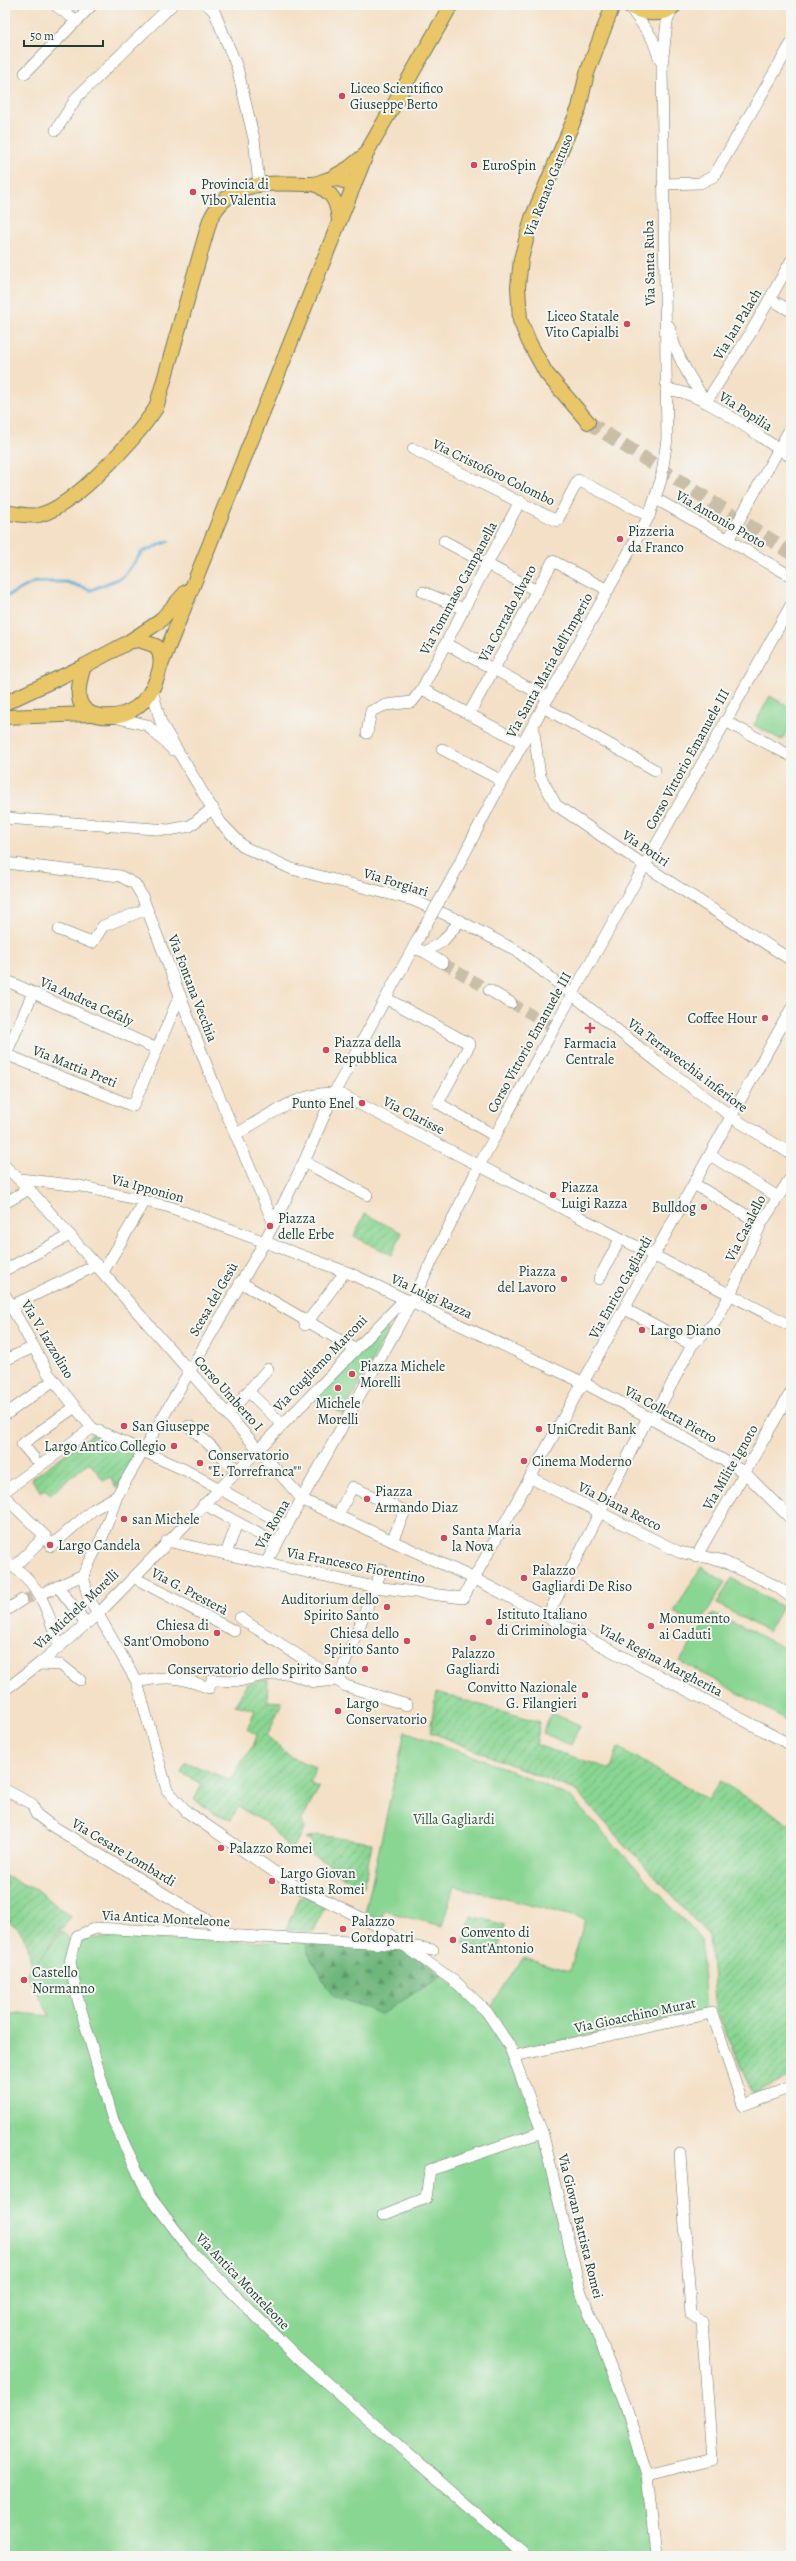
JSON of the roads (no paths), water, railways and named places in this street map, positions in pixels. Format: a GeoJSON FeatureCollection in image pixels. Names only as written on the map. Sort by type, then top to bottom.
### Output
{"type":"FeatureCollection","features":[{"type":"Feature","properties":{"kind":"main road"},"geometry":{"type":"LineString","coordinates":[[5,717],[90,714],[114,717],[136,708],[152,690],[367,153],[452,5]]}},
{"type":"Feature","properties":{"kind":"main road","name":"Via Renato Gattuso"},"geometry":{"type":"LineString","coordinates":[[588,422],[546,373],[529,342],[520,320],[518,287],[520,259],[532,218],[579,108],[587,73],[613,5]]}},
{"type":"Feature","properties":{"kind":"main road"},"geometry":{"type":"LineString","coordinates":[[628,5],[646,13],[659,13],[674,6]]}},
{"type":"Feature","properties":{"kind":"main road"},"geometry":{"type":"LineString","coordinates":[[324,184],[349,168],[367,153]]}},
{"type":"Feature","properties":{"kind":"main road"},"geometry":{"type":"LineString","coordinates":[[5,512],[26,516],[39,515],[71,497],[125,448],[156,408],[214,210],[232,194],[259,184],[324,184],[346,190],[354,185]]}},
{"type":"Feature","properties":{"kind":"main road"},"geometry":{"type":"LineString","coordinates":[[324,184],[337,202],[339,222]]}},
{"type":"Feature","properties":{"kind":"main road"},"geometry":{"type":"LineString","coordinates":[[5,703],[84,666],[129,642],[159,622],[176,606],[198,575]]}},
{"type":"Feature","properties":{"kind":"main road"},"geometry":{"type":"LineString","coordinates":[[129,642],[138,640],[156,646],[159,651],[161,665]]}},
{"type":"Feature","properties":{"kind":"main road"},"geometry":{"type":"LineString","coordinates":[[84,666],[80,678],[79,700],[83,709],[90,714]]}},
{"type":"Feature","properties":{"kind":"street"},"geometry":{"type":"LineString","coordinates":[[55,5],[77,21]]}},
{"type":"Feature","properties":{"kind":"street"},"geometry":{"type":"LineString","coordinates":[[25,73],[92,5]]}},
{"type":"Feature","properties":{"kind":"street"},"geometry":{"type":"LineString","coordinates":[[56,130],[77,97],[172,5]]}},
{"type":"Feature","properties":{"kind":"street"},"geometry":{"type":"LineString","coordinates":[[208,5],[214,11],[238,67],[254,139],[259,184]]}},
{"type":"Feature","properties":{"kind":"street","name":"Via Santa Ruba"},"geometry":{"type":"LineString","coordinates":[[628,5],[652,38],[662,64]]}},
{"type":"Feature","properties":{"kind":"street","name":"Via Santa Ruba"},"geometry":{"type":"LineString","coordinates":[[665,460],[666,390],[662,64],[667,22],[674,6]]}},
{"type":"Feature","properties":{"kind":"street"},"geometry":{"type":"LineString","coordinates":[[663,184],[700,183],[714,176],[791,44]]}},
{"type":"Feature","properties":{"kind":"street","name":"Via Jan Palach"},"geometry":{"type":"LineString","coordinates":[[706,402],[770,299],[791,261]]}},
{"type":"Feature","properties":{"kind":"street"},"geometry":{"type":"LineString","coordinates":[[770,299],[791,311]]}},
{"type":"Feature","properties":{"kind":"street"},"geometry":{"type":"LineString","coordinates":[[665,307],[676,351],[685,370],[706,402]]}},
{"type":"Feature","properties":{"kind":"street"},"geometry":{"type":"LineString","coordinates":[[666,390],[684,392],[706,402]]}},
{"type":"Feature","properties":{"kind":"street","name":"Via Popilia"},"geometry":{"type":"LineString","coordinates":[[706,402],[791,457]]}},
{"type":"Feature","properties":{"kind":"street"},"geometry":{"type":"LineString","coordinates":[[728,540],[791,427]]}},
{"type":"Feature","properties":{"kind":"street","name":"Via Cristoforo Colombo"},"geometry":{"type":"LineString","coordinates":[[413,449],[520,501],[557,521],[578,480],[649,516]]}},
{"type":"Feature","properties":{"kind":"street","name":"Via Santa Maria dell'Imperio"},"geometry":{"type":"LineString","coordinates":[[334,1093],[450,882],[502,781],[649,516],[656,499],[665,460]]}},
{"type":"Feature","properties":{"kind":"street","name":"Via Antonio Proto"},"geometry":{"type":"LineString","coordinates":[[656,499],[791,576]]}},
{"type":"Feature","properties":{"kind":"street","name":"Via Tommaso Campanella"},"geometry":{"type":"LineString","coordinates":[[367,733],[371,711],[386,705],[412,702],[422,689],[520,501]]}},
{"type":"Feature","properties":{"kind":"street"},"geometry":{"type":"LineString","coordinates":[[444,541],[537,591]]}},
{"type":"Feature","properties":{"kind":"street","name":"Via Corrado Alvaro"},"geometry":{"type":"LineString","coordinates":[[470,714],[553,561],[608,590]]}},
{"type":"Feature","properties":{"kind":"street"},"geometry":{"type":"LineString","coordinates":[[423,592],[464,609]]}},
{"type":"Feature","properties":{"kind":"street","name":"Corso Vittorio Emanuele III"},"geometry":{"type":"LineString","coordinates":[[303,1500],[553,1027],[791,605]]}},
{"type":"Feature","properties":{"kind":"street"},"geometry":{"type":"LineString","coordinates":[[446,644],[494,669],[656,770]]}},
{"type":"Feature","properties":{"kind":"street"},"geometry":{"type":"LineString","coordinates":[[422,689],[523,743]]}},
{"type":"Feature","properties":{"kind":"street"},"geometry":{"type":"LineString","coordinates":[[152,690],[161,723],[184,760]]}},
{"type":"Feature","properties":{"kind":"street"},"geometry":{"type":"LineString","coordinates":[[114,717],[147,725],[184,760]]}},
{"type":"Feature","properties":{"kind":"street"},"geometry":{"type":"LineString","coordinates":[[726,721],[790,752]]}},
{"type":"Feature","properties":{"kind":"street","name":"Via Potiri"},"geometry":{"type":"LineString","coordinates":[[533,726],[540,776],[556,805],[644,865],[791,960]]}},
{"type":"Feature","properties":{"kind":"street"},"geometry":{"type":"LineString","coordinates":[[442,749],[502,781]]}},
{"type":"Feature","properties":{"kind":"street","name":"Via Forgiari"},"geometry":{"type":"LineString","coordinates":[[184,760],[221,824],[244,847],[292,869],[413,900],[460,921],[517,951],[572,995]]}},
{"type":"Feature","properties":{"kind":"street"},"geometry":{"type":"LineString","coordinates":[[5,818],[169,830],[190,826],[213,808]]}},
{"type":"Feature","properties":{"kind":"street","name":"Via Fontana Vecchia"},"geometry":{"type":"LineString","coordinates":[[5,863],[120,876],[135,884],[147,909],[235,1135],[274,1224]]}},
{"type":"Feature","properties":{"kind":"street"},"geometry":{"type":"LineString","coordinates":[[59,930],[92,943],[103,926],[147,909]]}},
{"type":"Feature","properties":{"kind":"street"},"geometry":{"type":"LineString","coordinates":[[425,952],[443,940],[460,921]]}},
{"type":"Feature","properties":{"kind":"street"},"geometry":{"type":"LineString","coordinates":[[414,948],[425,952],[443,963]]}},
{"type":"Feature","properties":{"kind":"street","name":"Via Andrea Cefaly"},"geometry":{"type":"LineString","coordinates":[[5,980],[157,1049]]}},
{"type":"Feature","properties":{"kind":"street"},"geometry":{"type":"LineString","coordinates":[[489,990],[511,1003]]}},
{"type":"Feature","properties":{"kind":"street"},"geometry":{"type":"LineString","coordinates":[[5,1055],[33,993]]}},
{"type":"Feature","properties":{"kind":"street"},"geometry":{"type":"LineString","coordinates":[[157,1049],[180,995]]}},
{"type":"Feature","properties":{"kind":"street","name":"Via Terravecchia inferiore"},"geometry":{"type":"LineString","coordinates":[[572,995],[732,1116],[791,1154]]}},
{"type":"Feature","properties":{"kind":"street"},"geometry":{"type":"LineString","coordinates":[[391,1001],[470,1044],[438,1103],[495,1136]]}},
{"type":"Feature","properties":{"kind":"street","name":"Via Enrico Gagliardi"},"geometry":{"type":"LineString","coordinates":[[463,1598],[475,1579],[791,1009]]}},
{"type":"Feature","properties":{"kind":"street","name":"Via Mattia Preti"},"geometry":{"type":"LineString","coordinates":[[5,1055],[133,1106],[157,1049]]}},
{"type":"Feature","properties":{"kind":"street"},"geometry":{"type":"LineString","coordinates":[[235,1135],[280,1109],[312,1095],[334,1093]]}},
{"type":"Feature","properties":{"kind":"street","name":"Scesa del Gesù"},"geometry":{"type":"LineString","coordinates":[[83,1575],[103,1535],[117,1496],[188,1370],[274,1224],[304,1162],[334,1093]]}},
{"type":"Feature","properties":{"kind":"street","name":"Via Clarisse"},"geometry":{"type":"LineString","coordinates":[[334,1093],[791,1326]]}},
{"type":"Feature","properties":{"kind":"street"},"geometry":{"type":"LineString","coordinates":[[710,1155],[778,1197]]}},
{"type":"Feature","properties":{"kind":"street"},"geometry":{"type":"LineString","coordinates":[[304,1162],[367,1195]]}},
{"type":"Feature","properties":{"kind":"street","name":"Corso Umberto I"},"geometry":{"type":"LineString","coordinates":[[5,1166],[20,1178],[303,1500],[475,1579]]}},
{"type":"Feature","properties":{"kind":"street","name":"Via Casalello"},"geometry":{"type":"LineString","coordinates":[[547,1617],[599,1513],[650,1418],[692,1345],[715,1322],[730,1295],[761,1224],[791,1177]]}},
{"type":"Feature","properties":{"kind":"street","name":"Via Ipponion"},"geometry":{"type":"LineString","coordinates":[[20,1178],[80,1186],[145,1201],[170,1208],[264,1243]]}},
{"type":"Feature","properties":{"kind":"street"},"geometry":{"type":"LineString","coordinates":[[694,1184],[761,1224]]}},
{"type":"Feature","properties":{"kind":"street"},"geometry":{"type":"LineString","coordinates":[[5,1203],[29,1189]]}},
{"type":"Feature","properties":{"kind":"street"},"geometry":{"type":"LineString","coordinates":[[8,1308],[100,1269],[145,1201]]}},
{"type":"Feature","properties":{"kind":"street"},"geometry":{"type":"LineString","coordinates":[[5,1270],[70,1235]]}},
{"type":"Feature","properties":{"kind":"street"},"geometry":{"type":"LineString","coordinates":[[599,1279],[620,1239]]}},
{"type":"Feature","properties":{"kind":"street","name":"Via Luigi Razza"},"geometry":{"type":"LineString","coordinates":[[264,1243],[345,1272],[584,1383]]}},
{"type":"Feature","properties":{"kind":"street"},"geometry":{"type":"LineString","coordinates":[[307,1323],[345,1272]]}},
{"type":"Feature","properties":{"kind":"street"},"geometry":{"type":"LineString","coordinates":[[240,1282],[307,1323],[355,1349]]}},
{"type":"Feature","properties":{"kind":"street","name":"Via V. Iazzolino"},"geometry":{"type":"LineString","coordinates":[[5,1295],[8,1308],[54,1380],[92,1428],[143,1451],[219,1489],[287,1526]]}},
{"type":"Feature","properties":{"kind":"street","name":"Via Gugliemo Marconi"},"geometry":{"type":"LineString","coordinates":[[219,1489],[355,1349],[407,1301]]}},
{"type":"Feature","properties":{"kind":"street"},"geometry":{"type":"LineString","coordinates":[[624,1309],[692,1345]]}},
{"type":"Feature","properties":{"kind":"street"},"geometry":{"type":"LineString","coordinates":[[5,1360],[34,1347]]}},
{"type":"Feature","properties":{"kind":"street"},"geometry":{"type":"LineString","coordinates":[[228,1414],[268,1369]]}},
{"type":"Feature","properties":{"kind":"street"},"geometry":{"type":"LineString","coordinates":[[5,1415],[54,1380]]}},
{"type":"Feature","properties":{"kind":"street","name":"Via Colletta Pietro"},"geometry":{"type":"LineString","coordinates":[[584,1383],[650,1418],[744,1472],[791,1519]]}},
{"type":"Feature","properties":{"kind":"street"},"geometry":{"type":"LineString","coordinates":[[248,1392],[282,1424]]}},
{"type":"Feature","properties":{"kind":"street","name":"Via Milite Ignoto"},"geometry":{"type":"LineString","coordinates":[[696,1557],[791,1392]]}},
{"type":"Feature","properties":{"kind":"street"},"geometry":{"type":"LineString","coordinates":[[34,1458],[22,1444],[75,1407]]}},
{"type":"Feature","properties":{"kind":"street"},"geometry":{"type":"LineString","coordinates":[[189,1426],[237,1470]]}},
{"type":"Feature","properties":{"kind":"street"},"geometry":{"type":"LineString","coordinates":[[5,1491],[92,1428]]}},
{"type":"Feature","properties":{"kind":"street","name":"Via Diana Recco"},"geometry":{"type":"LineString","coordinates":[[531,1478],[679,1552],[696,1557],[720,1560],[776,1586],[791,1597]]}},
{"type":"Feature","properties":{"kind":"street"},"geometry":{"type":"LineString","coordinates":[[338,1516],[352,1487],[405,1511],[392,1541]]}},
{"type":"Feature","properties":{"kind":"street","name":"Via Michele Morelli"},"geometry":{"type":"LineString","coordinates":[[5,1690],[39,1664],[86,1622],[99,1613],[167,1541],[219,1489]]}},
{"type":"Feature","properties":{"kind":"street"},"geometry":{"type":"LineString","coordinates":[[5,1497],[45,1536],[51,1546],[94,1509],[117,1496]]}},
{"type":"Feature","properties":{"kind":"street","name":"Via Roma"},"geometry":{"type":"LineString","coordinates":[[266,1563],[303,1500]]}},
{"type":"Feature","properties":{"kind":"street"},"geometry":{"type":"LineString","coordinates":[[204,1504],[277,1544]]}},
{"type":"Feature","properties":{"kind":"street"},"geometry":{"type":"LineString","coordinates":[[226,1554],[237,1523]]}},
{"type":"Feature","properties":{"kind":"street"},"geometry":{"type":"LineString","coordinates":[[45,1536],[10,1564],[41,1594],[59,1646]]}},
{"type":"Feature","properties":{"kind":"street","name":"Via Francesco Fiorentino"},"geometry":{"type":"LineString","coordinates":[[167,1541],[375,1587],[463,1598]]}},
{"type":"Feature","properties":{"kind":"street"},"geometry":{"type":"LineString","coordinates":[[338,1680],[382,1569]]}},
{"type":"Feature","properties":{"kind":"street"},"geometry":{"type":"LineString","coordinates":[[41,1594],[59,1588],[83,1575]]}},
{"type":"Feature","properties":{"kind":"street","name":"Via Giovan Battista Romei"},"geometry":{"type":"LineString","coordinates":[[83,1575],[88,1597],[99,1613],[137,1682],[167,1790],[187,1812],[292,1884],[376,1925],[458,1984],[487,2012],[510,2045],[542,2132],[580,2290],[625,2403],[647,2475],[656,2556]]}},
{"type":"Feature","properties":{"kind":"street","name":"Via G. Presterà"},"geometry":{"type":"LineString","coordinates":[[133,1577],[234,1631]]}},
{"type":"Feature","properties":{"kind":"street","name":"Viale Regina Margherita"},"geometry":{"type":"LineString","coordinates":[[475,1579],[791,1745]]}},
{"type":"Feature","properties":{"kind":"street"},"geometry":{"type":"LineString","coordinates":[[59,1588],[86,1622]]}},
{"type":"Feature","properties":{"kind":"street"},"geometry":{"type":"LineString","coordinates":[[5,1611],[22,1600]]}},
{"type":"Feature","properties":{"kind":"street"},"geometry":{"type":"LineString","coordinates":[[240,1618],[346,1686],[407,1705]]}},
{"type":"Feature","properties":{"kind":"street"},"geometry":{"type":"LineString","coordinates":[[39,1664],[61,1665],[80,1680]]}},
{"type":"Feature","properties":{"kind":"street"},"geometry":{"type":"LineString","coordinates":[[137,1682],[152,1679],[185,1678],[211,1684],[239,1681],[264,1675],[288,1673],[314,1682],[338,1680]]}},
{"type":"Feature","properties":{"kind":"street","name":"Via Cesare Lombardi"},"geometry":{"type":"LineString","coordinates":[[5,1790],[32,1804],[36,1814],[49,1824],[233,1936]]}},
{"type":"Feature","properties":{"kind":"street","name":"Via Antica Monteleone"},"geometry":{"type":"LineString","coordinates":[[433,1950],[404,1945],[96,1928],[77,1936],[70,1962],[77,1996],[113,2120],[148,2194],[192,2252],[297,2357],[525,2556]]}},
{"type":"Feature","properties":{"kind":"street","name":"Via Gioacchino Murat"},"geometry":{"type":"LineString","coordinates":[[514,2056],[712,2013],[743,2105],[791,2087]]}},
{"type":"Feature","properties":{"kind":"street"},"geometry":{"type":"LineString","coordinates":[[383,2215],[426,2198],[430,2170],[542,2132]]}},
{"type":"Feature","properties":{"kind":"street"},"geometry":{"type":"LineString","coordinates":[[647,2475],[712,2459],[702,2322],[691,2314],[680,2154]]}},
{"type":"Feature","properties":{"kind":"waterway"},"geometry":{"type":"LineString","coordinates":[[5,597],[35,582],[66,582],[91,590],[123,577],[142,552],[169,541]]}},
{"type":"Feature","properties":{"kind":"tunnel"},"geometry":{"type":"LineString","coordinates":[[588,422],[791,553]]}},
{"type":"Feature","properties":{"kind":"tunnel"},"geometry":{"type":"LineString","coordinates":[[443,963],[489,990]]}},
{"type":"Feature","properties":{"kind":"tunnel"},"geometry":{"type":"LineString","coordinates":[[511,1003],[552,1026]]}},
{"type":"Feature","properties":{"kind":"tunnel"},"geometry":{"type":"LineString","coordinates":[[22,1600],[41,1594]]}},
{"type":"Feature","properties":{"kind":"place","name":"Liceo Scientifico Giuseppe Berto"},"geometry":{"type":"Point","coordinates":[342,96]}},
{"type":"Feature","properties":{"kind":"place","name":"EuroSpin"},"geometry":{"type":"Point","coordinates":[474,165]}},
{"type":"Feature","properties":{"kind":"place","name":"Provincia di Vibo Valentia"},"geometry":{"type":"Point","coordinates":[193,192]}},
{"type":"Feature","properties":{"kind":"place","name":"Liceo Statale Vito Capialbi"},"geometry":{"type":"Point","coordinates":[627,324]}},
{"type":"Feature","properties":{"kind":"place","name":"Pizzeria da Franco"},"geometry":{"type":"Point","coordinates":[620,539]}},
{"type":"Feature","properties":{"kind":"place","name":"Coffee Hour"},"geometry":{"type":"Point","coordinates":[765,1018]}},
{"type":"Feature","properties":{"kind":"place","name":"Farmacia Centrale"},"geometry":{"type":"Point","coordinates":[590,1028]}},
{"type":"Feature","properties":{"kind":"place","name":"Piazza della Repubblica"},"geometry":{"type":"Point","coordinates":[326,1050]}},
{"type":"Feature","properties":{"kind":"place","name":"Punto Enel"},"geometry":{"type":"Point","coordinates":[362,1103]}},
{"type":"Feature","properties":{"kind":"place","name":"Piazza Luigi Razza"},"geometry":{"type":"Point","coordinates":[553,1195]}},
{"type":"Feature","properties":{"kind":"place","name":"Bulldog"},"geometry":{"type":"Point","coordinates":[704,1207]}},
{"type":"Feature","properties":{"kind":"place","name":"Piazza delle Erbe"},"geometry":{"type":"Point","coordinates":[270,1226]}},
{"type":"Feature","properties":{"kind":"place","name":"Piazza del Lavoro"},"geometry":{"type":"Point","coordinates":[564,1279]}},
{"type":"Feature","properties":{"kind":"place","name":"Largo Diano"},"geometry":{"type":"Point","coordinates":[642,1330]}},
{"type":"Feature","properties":{"kind":"place","name":"Piazza Michele Morelli"},"geometry":{"type":"Point","coordinates":[352,1374]}},
{"type":"Feature","properties":{"kind":"place","name":"Michele Morelli"},"geometry":{"type":"Point","coordinates":[338,1388]}},
{"type":"Feature","properties":{"kind":"place","name":"San Giuseppe"},"geometry":{"type":"Point","coordinates":[124,1426]}},
{"type":"Feature","properties":{"kind":"place","name":"UniCredit Bank"},"geometry":{"type":"Point","coordinates":[539,1429]}},
{"type":"Feature","properties":{"kind":"place","name":"Largo Antico Collegio"},"geometry":{"type":"Point","coordinates":[174,1446]}},
{"type":"Feature","properties":{"kind":"place","name":"Cinema Moderno"},"geometry":{"type":"Point","coordinates":[524,1461]}},
{"type":"Feature","properties":{"kind":"place","name":"Conservatorio \"E. Torrefranca\"\""},"geometry":{"type":"Point","coordinates":[200,1463]}},
{"type":"Feature","properties":{"kind":"place","name":"Piazza Armando Diaz"},"geometry":{"type":"Point","coordinates":[367,1499]}},
{"type":"Feature","properties":{"kind":"place","name":"san Michele"},"geometry":{"type":"Point","coordinates":[124,1519]}},
{"type":"Feature","properties":{"kind":"place","name":"Santa Maria la Nova"},"geometry":{"type":"Point","coordinates":[444,1538]}},
{"type":"Feature","properties":{"kind":"place","name":"Largo Candela"},"geometry":{"type":"Point","coordinates":[50,1545]}},
{"type":"Feature","properties":{"kind":"place","name":"Palazzo Gagliardi De Riso"},"geometry":{"type":"Point","coordinates":[524,1578]}},
{"type":"Feature","properties":{"kind":"place","name":"Auditorium dello Spirito Santo"},"geometry":{"type":"Point","coordinates":[387,1607]}},
{"type":"Feature","properties":{"kind":"place","name":"Istituto Italiano di Criminologia"},"geometry":{"type":"Point","coordinates":[489,1622]}},
{"type":"Feature","properties":{"kind":"place","name":"Monumento ai Caduti"},"geometry":{"type":"Point","coordinates":[651,1626]}},
{"type":"Feature","properties":{"kind":"place","name":"Chiesa di Sant'Omobono"},"geometry":{"type":"Point","coordinates":[217,1633]}},
{"type":"Feature","properties":{"kind":"place","name":"Palazzo Gagliardi"},"geometry":{"type":"Point","coordinates":[473,1638]}},
{"type":"Feature","properties":{"kind":"place","name":"Chiesa dello Spirito Santo"},"geometry":{"type":"Point","coordinates":[407,1641]}},
{"type":"Feature","properties":{"kind":"place","name":"Conservatorio dello Spirito Santo"},"geometry":{"type":"Point","coordinates":[365,1669]}},
{"type":"Feature","properties":{"kind":"place","name":"Convitto Nazionale G. Filangieri"},"geometry":{"type":"Point","coordinates":[585,1695]}},
{"type":"Feature","properties":{"kind":"place","name":"Largo Conservatorio"},"geometry":{"type":"Point","coordinates":[338,1711]}},
{"type":"Feature","properties":{"kind":"place","name":"Palazzo Romei"},"geometry":{"type":"Point","coordinates":[221,1848]}},
{"type":"Feature","properties":{"kind":"place","name":"Largo Giovan Battista Romei"},"geometry":{"type":"Point","coordinates":[272,1881]}},
{"type":"Feature","properties":{"kind":"place","name":"Palazzo Cordopatri"},"geometry":{"type":"Point","coordinates":[343,1929]}},
{"type":"Feature","properties":{"kind":"place","name":"Convento di Sant'Antonio"},"geometry":{"type":"Point","coordinates":[453,1940]}},
{"type":"Feature","properties":{"kind":"place","name":"Castello Normanno"},"geometry":{"type":"Point","coordinates":[24,1980]}},
{"type":"Feature","properties":{"kind":"park label","name":"Villa Gagliardi"},"geometry":{"type":"Point","coordinates":[454,1819]}}]}
